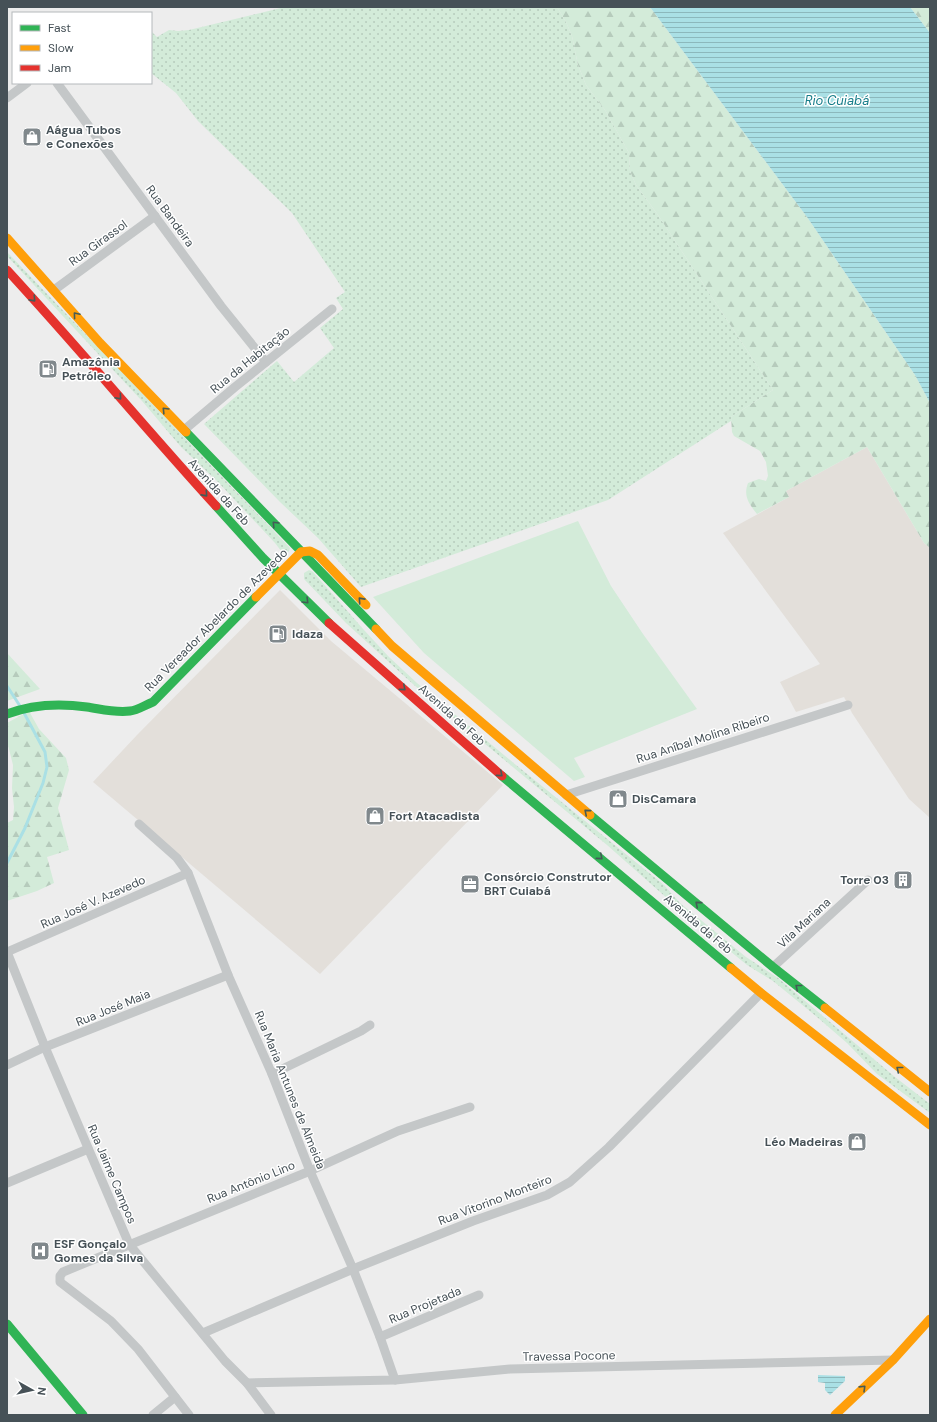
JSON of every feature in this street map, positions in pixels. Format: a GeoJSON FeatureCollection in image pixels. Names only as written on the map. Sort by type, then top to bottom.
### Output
{"type":"FeatureCollection","features":[{"type":"Feature","properties":{"kind":"main road","name":"Avenida da Feb"},"geometry":{"type":"LineString","coordinates":[[7,238],[100,343],[301,552],[311,551],[318,555],[400,642],[423,672],[566,795],[773,967],[927,1089]]}},
{"type":"Feature","properties":{"kind":"main road","name":"Avenida da Feb"},"geometry":{"type":"LineString","coordinates":[[7,270],[49,316],[154,438],[278,574],[340,634],[415,698],[486,762],[761,993],[930,1126]]}},
{"type":"Feature","properties":{"kind":"main road","name":"Rua Vereador Abelardo de Azevedo"},"geometry":{"type":"LineString","coordinates":[[8,714],[41,704],[63,704],[122,712],[137,710],[153,702],[301,552]]}},
{"type":"Feature","properties":{"kind":"main road"},"geometry":{"type":"LineString","coordinates":[[835,1415],[893,1360],[930,1319]]}},
{"type":"Feature","properties":{"kind":"main road"},"geometry":{"type":"LineString","coordinates":[[7,1324],[83,1415]]}},
{"type":"Feature","properties":{"kind":"street"},"geometry":{"type":"LineString","coordinates":[[7,98],[26,84]]}},
{"type":"Feature","properties":{"kind":"street","name":"Rua Bandeira"},"geometry":{"type":"LineString","coordinates":[[58,84],[221,306],[266,362]]}},
{"type":"Feature","properties":{"kind":"street","name":"Rua Girassol"},"geometry":{"type":"LineString","coordinates":[[54,290],[155,216]]}},
{"type":"Feature","properties":{"kind":"street","name":"Rua da Habitação"},"geometry":{"type":"LineString","coordinates":[[184,430],[332,309]]}},
{"type":"Feature","properties":{"kind":"street","name":"Rua Aníbal Molina Ribeiro"},"geometry":{"type":"LineString","coordinates":[[566,795],[848,705]]}},
{"type":"Feature","properties":{"kind":"street","name":"Rua Maria Antunes de Almeida"},"geometry":{"type":"LineString","coordinates":[[139,824],[177,858],[188,873],[228,975],[272,1074],[310,1171],[353,1269],[395,1380]]}},
{"type":"Feature","properties":{"kind":"street","name":"Rua José V. Azevedo"},"geometry":{"type":"LineString","coordinates":[[7,952],[188,873]]}},
{"type":"Feature","properties":{"kind":"street","name":"Vila Mariana"},"geometry":{"type":"LineString","coordinates":[[773,967],[868,880]]}},
{"type":"Feature","properties":{"kind":"street","name":"Rua Jaime Campos"},"geometry":{"type":"LineString","coordinates":[[7,952],[45,1047],[129,1244],[225,1361],[247,1383],[271,1415]]}},
{"type":"Feature","properties":{"kind":"street","name":"Rua José Maia"},"geometry":{"type":"LineString","coordinates":[[7,1065],[45,1047],[228,975]]}},
{"type":"Feature","properties":{"kind":"street","name":"Rua Vitorino Monteiro"},"geometry":{"type":"LineString","coordinates":[[203,1333],[353,1269],[472,1221],[547,1195],[570,1182],[609,1147],[761,993]]}},
{"type":"Feature","properties":{"kind":"street"},"geometry":{"type":"LineString","coordinates":[[272,1074],[361,1031],[370,1025]]}},
{"type":"Feature","properties":{"kind":"street","name":"Rua Antônio Lino"},"geometry":{"type":"LineString","coordinates":[[175,1397],[138,1349],[111,1321],[60,1282],[60,1276],[63,1272],[310,1171],[398,1130],[470,1107]]}},
{"type":"Feature","properties":{"kind":"street"},"geometry":{"type":"LineString","coordinates":[[7,1183],[88,1149]]}},
{"type":"Feature","properties":{"kind":"street","name":"Rua Projetada"},"geometry":{"type":"LineString","coordinates":[[380,1337],[479,1295]]}},
{"type":"Feature","properties":{"kind":"street","name":"Travessa Pocone"},"geometry":{"type":"LineString","coordinates":[[247,1383],[395,1380],[510,1369],[893,1360]]}},
{"type":"Feature","properties":{"kind":"street"},"geometry":{"type":"LineString","coordinates":[[153,1415],[175,1397],[189,1415]]}},
{"type":"Feature","properties":{"kind":"shaded area"},"geometry":{"type":"Polygon","coordinates":[[[867,447],[924,543],[930,548],[930,818],[909,799],[852,713],[844,697],[796,712],[780,682],[820,664],[723,533],[789,497],[786,491],[867,447]]]}},
{"type":"Feature","properties":{"kind":"shaded area"},"geometry":{"type":"Polygon","coordinates":[[[280,590],[331,641],[503,785],[320,974],[93,782],[137,735],[280,590]]]}},
{"type":"Feature","properties":{"kind":"green space"},"geometry":{"type":"Polygon","coordinates":[[[285,7],[557,7],[572,36],[578,65],[586,85],[605,110],[629,153],[630,171],[636,185],[658,215],[773,390],[731,417],[731,421],[608,500],[361,587],[318,538],[280,502],[204,424],[277,361],[294,382],[334,348],[320,328],[343,309],[336,298],[345,292],[292,213],[198,121],[176,93],[152,74],[152,32],[157,37],[169,30],[189,30],[285,7]]]}},
{"type":"Feature","properties":{"kind":"green space"},"geometry":{"type":"Polygon","coordinates":[[[557,7],[650,7],[807,217],[915,375],[930,403],[930,548],[924,543],[867,447],[786,491],[789,497],[757,514],[752,507],[746,492],[748,483],[759,479],[766,481],[768,476],[766,462],[760,451],[734,436],[732,432],[731,417],[773,390],[658,215],[636,185],[630,171],[629,153],[605,110],[586,85],[578,65],[572,36],[557,7]]]}},
{"type":"Feature","properties":{"kind":"green space"},"geometry":{"type":"Polygon","coordinates":[[[910,7],[930,7],[930,33],[910,7]]]}},
{"type":"Feature","properties":{"kind":"green space"},"geometry":{"type":"Polygon","coordinates":[[[7,252],[290,548],[285,556],[275,543],[218,482],[181,447],[142,401],[7,256],[7,252]]]}},
{"type":"Feature","properties":{"kind":"green space"},"geometry":{"type":"Polygon","coordinates":[[[578,521],[611,586],[643,634],[697,709],[574,758],[585,777],[574,781],[424,653],[373,597],[578,521]]]}},
{"type":"Feature","properties":{"kind":"green space"},"geometry":{"type":"Polygon","coordinates":[[[309,570],[313,572],[389,657],[417,683],[664,885],[680,903],[746,957],[778,978],[895,1077],[930,1104],[930,1113],[877,1074],[847,1043],[817,1017],[773,981],[747,965],[686,915],[607,845],[414,685],[346,623],[304,579],[304,573],[309,570]]]}},
{"type":"Feature","properties":{"kind":"green space"},"geometry":{"type":"Polygon","coordinates":[[[7,653],[40,689],[7,701],[7,653]]]}},
{"type":"Feature","properties":{"kind":"green space"},"geometry":{"type":"Polygon","coordinates":[[[29,711],[39,729],[66,758],[69,770],[58,808],[69,850],[47,857],[54,883],[37,891],[7,901],[7,823],[13,820],[14,807],[12,788],[13,765],[7,741],[7,723],[29,711]]]}},
{"type":"Feature","properties":{"kind":"water","name":"Rio Cuiabá"},"geometry":{"type":"Polygon","coordinates":[[[650,7],[910,7],[930,33],[930,403],[915,375],[807,217],[650,7]]]}},
{"type":"Feature","properties":{"kind":"water"},"geometry":{"type":"Polygon","coordinates":[[[818,1375],[845,1376],[845,1381],[830,1395],[825,1390],[825,1383],[818,1382],[818,1375]]]}},
{"type":"Feature","properties":{"kind":"waterway"},"geometry":{"type":"LineString","coordinates":[[7,686],[20,706]]}},
{"type":"Feature","properties":{"kind":"waterway"},"geometry":{"type":"LineString","coordinates":[[7,863],[25,828],[43,783],[47,767],[45,752],[23,711]]}},
{"type":"Feature","properties":{"kind":"traffic: fast"},"geometry":{"type":"LineString","coordinates":[[186,432],[376,629]]}},
{"type":"Feature","properties":{"kind":"traffic: fast"},"geometry":{"type":"LineString","coordinates":[[216,506],[263,558],[329,623]]}},
{"type":"Feature","properties":{"kind":"traffic: fast"},"geometry":{"type":"LineString","coordinates":[[7,714],[27,708],[46,705],[77,706],[119,712],[136,710],[153,702],[256,597]]}},
{"type":"Feature","properties":{"kind":"traffic: fast"},"geometry":{"type":"LineString","coordinates":[[502,776],[731,968]]}},
{"type":"Feature","properties":{"kind":"traffic: fast"},"geometry":{"type":"LineString","coordinates":[[590,815],[773,967],[825,1008]]}},
{"type":"Feature","properties":{"kind":"traffic: fast"},"geometry":{"type":"LineString","coordinates":[[7,1324],[83,1415]]}},
{"type":"Feature","properties":{"kind":"traffic: slow"},"geometry":{"type":"LineString","coordinates":[[7,238],[100,343],[186,432]]}},
{"type":"Feature","properties":{"kind":"traffic: slow"},"geometry":{"type":"LineString","coordinates":[[301,552],[310,551],[318,555],[366,605]]}},
{"type":"Feature","properties":{"kind":"traffic: slow"},"geometry":{"type":"LineString","coordinates":[[256,597],[301,552]]}},
{"type":"Feature","properties":{"kind":"traffic: slow"},"geometry":{"type":"LineString","coordinates":[[376,629],[392,646],[590,815]]}},
{"type":"Feature","properties":{"kind":"traffic: slow"},"geometry":{"type":"LineString","coordinates":[[731,968],[930,1125]]}},
{"type":"Feature","properties":{"kind":"traffic: slow"},"geometry":{"type":"LineString","coordinates":[[825,1008],[930,1092]]}},
{"type":"Feature","properties":{"kind":"traffic: slow"},"geometry":{"type":"LineString","coordinates":[[835,1415],[893,1360],[930,1319]]}},
{"type":"Feature","properties":{"kind":"traffic: jam"},"geometry":{"type":"LineString","coordinates":[[7,270],[60,328],[216,506]]}},
{"type":"Feature","properties":{"kind":"traffic: jam"},"geometry":{"type":"LineString","coordinates":[[329,623],[502,776]]}},
{"type":"Feature","properties":{"kind":"place","name":"Aágua Tubos e Conexões"},"geometry":{"type":"Point","coordinates":[32,137]}},
{"type":"Feature","properties":{"kind":"place","name":"Amazônia Petróleo"},"geometry":{"type":"Point","coordinates":[48,369]}},
{"type":"Feature","properties":{"kind":"place","name":"Idaza"},"geometry":{"type":"Point","coordinates":[278,634]}},
{"type":"Feature","properties":{"kind":"place","name":"DisCamara"},"geometry":{"type":"Point","coordinates":[618,799]}},
{"type":"Feature","properties":{"kind":"place","name":"Fort Atacadista"},"geometry":{"type":"Point","coordinates":[375,816]}},
{"type":"Feature","properties":{"kind":"place","name":"Torre 03"},"geometry":{"type":"Point","coordinates":[903,880]}},
{"type":"Feature","properties":{"kind":"place","name":"Consórcio Construtor BRT Cuiabá"},"geometry":{"type":"Point","coordinates":[470,884]}},
{"type":"Feature","properties":{"kind":"place","name":"Léo Madeiras"},"geometry":{"type":"Point","coordinates":[857,1142]}},
{"type":"Feature","properties":{"kind":"place","name":"ESF Gonçalo Gomes da Silva"},"geometry":{"type":"Point","coordinates":[40,1251]}}]}
